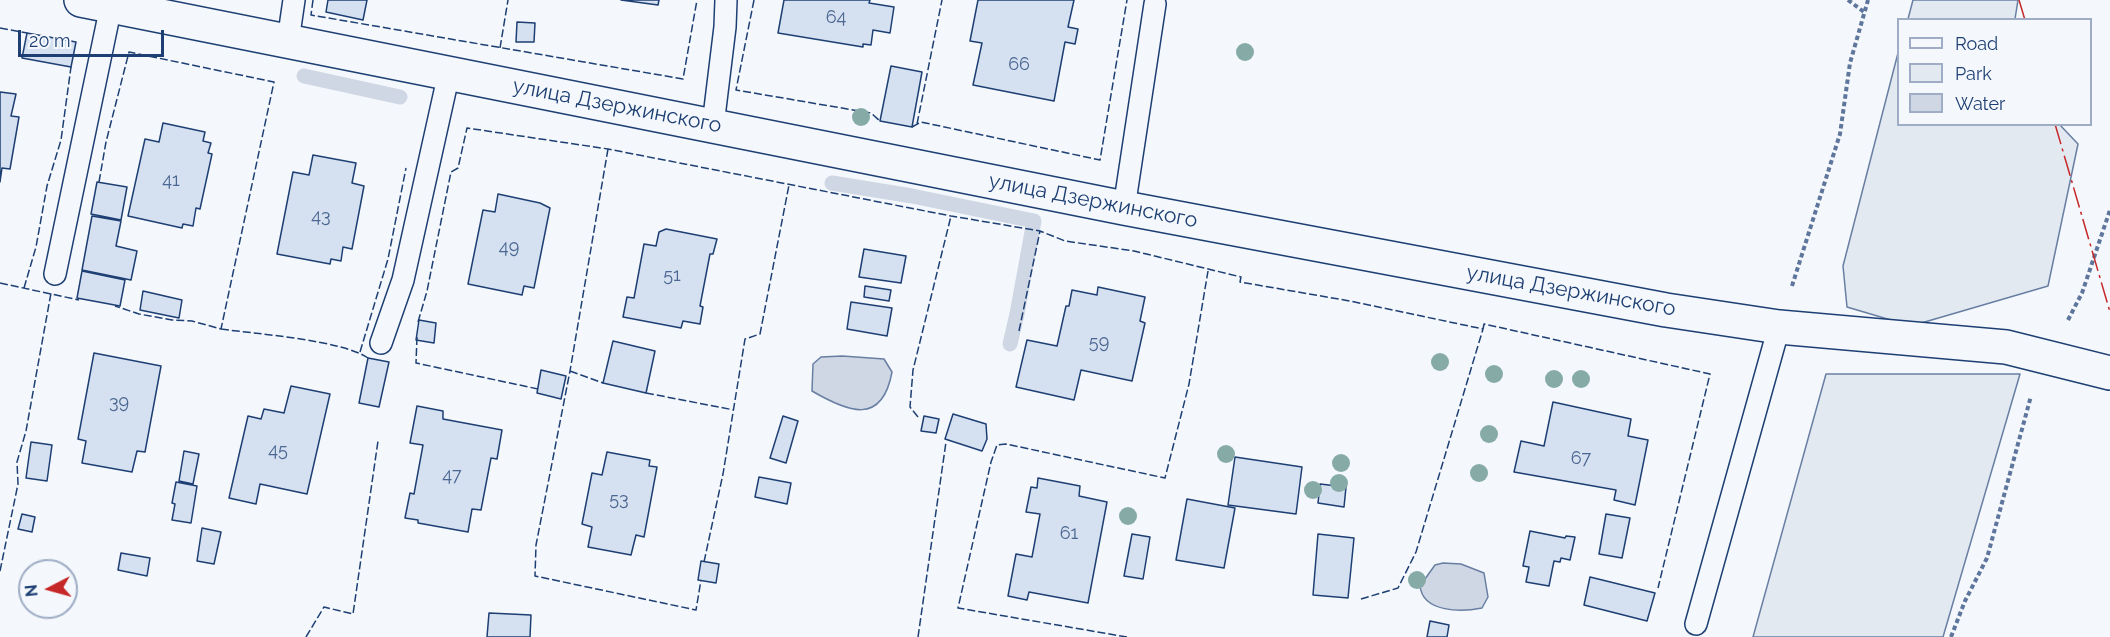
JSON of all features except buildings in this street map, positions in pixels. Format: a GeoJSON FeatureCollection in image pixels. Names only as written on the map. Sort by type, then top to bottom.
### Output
{"type":"FeatureCollection","features":[{"type":"Feature","properties":{"kind":"street","name":"улица Дзержинского"},"geometry":{"type":"LineString","coordinates":[[96,3],[1124,208],[1666,310],[1779,327],[2006,347],[2110,373]]}},
{"type":"Feature","properties":{"kind":"lane"},"geometry":{"type":"LineString","coordinates":[[288,41],[294,0]]}},
{"type":"Feature","properties":{"kind":"lane"},"geometry":{"type":"LineString","coordinates":[[713,125],[726,0]]}},
{"type":"Feature","properties":{"kind":"lane"},"geometry":{"type":"LineString","coordinates":[[55,274],[96,3]]}},
{"type":"Feature","properties":{"kind":"lane"},"geometry":{"type":"LineString","coordinates":[[1124,208],[1155,4]]}},
{"type":"Feature","properties":{"kind":"lane"},"geometry":{"type":"LineString","coordinates":[[381,343],[403,280],[449,73]]}},
{"type":"Feature","properties":{"kind":"lane"},"geometry":{"type":"LineString","coordinates":[[1696,624],[1779,327]]}},
{"type":"Feature","properties":{"kind":"path"},"geometry":{"type":"LineString","coordinates":[[1848,0],[1864,12]]}},
{"type":"Feature","properties":{"kind":"path"},"geometry":{"type":"LineString","coordinates":[[1779,327],[1840,134],[1850,63],[1868,0]]}},
{"type":"Feature","properties":{"kind":"path"},"geometry":{"type":"LineString","coordinates":[[1951,637],[1965,601],[1987,558],[2031,394],[2082,293],[2110,210]]}},
{"type":"Feature","properties":{"kind":"green space"},"geometry":{"type":"Polygon","coordinates":[[[1913,0],[2018,0],[2015,18],[1908,18],[1913,0]]]}},
{"type":"Feature","properties":{"kind":"green space"},"geometry":{"type":"Polygon","coordinates":[[[1897,57],[1897,126],[2061,126],[2078,144],[2048,286],[1911,326],[1847,307],[1843,266],[1897,57]]]}},
{"type":"Feature","properties":{"kind":"green space"},"geometry":{"type":"Polygon","coordinates":[[[1826,374],[2020,374],[1943,637],[1753,637],[1826,374]]]}},
{"type":"Feature","properties":{"kind":"water"},"geometry":{"type":"Polygon","coordinates":[[[821,357],[884,359],[892,372],[887,389],[880,401],[872,407],[862,410],[850,408],[812,391],[813,364],[821,357]]]}},
{"type":"Feature","properties":{"kind":"water"},"geometry":{"type":"Polygon","coordinates":[[[1461,564],[1484,573],[1488,597],[1482,608],[1445,609],[1428,601],[1420,586],[1435,565],[1461,564]]]}},
{"type":"Feature","properties":{"kind":"waterway"},"geometry":{"type":"LineString","coordinates":[[304,76],[400,97]]}},
{"type":"Feature","properties":{"kind":"waterway"},"geometry":{"type":"LineString","coordinates":[[832,183],[912,196],[1034,221],[1010,344]]}},
{"type":"Feature","properties":{"kind":"fence"},"geometry":{"type":"LineString","coordinates":[[313,0],[311,15],[683,79],[697,0]]}},
{"type":"Feature","properties":{"kind":"fence"},"geometry":{"type":"LineString","coordinates":[[500,48],[508,0]]}},
{"type":"Feature","properties":{"kind":"fence"},"geometry":{"type":"LineString","coordinates":[[754,0],[736,90],[871,113],[880,121]]}},
{"type":"Feature","properties":{"kind":"fence"},"geometry":{"type":"LineString","coordinates":[[917,124],[942,0]]}},
{"type":"Feature","properties":{"kind":"fence"},"geometry":{"type":"LineString","coordinates":[[912,127],[921,122],[1100,160],[1127,0]]}},
{"type":"Feature","properties":{"kind":"fence"},"geometry":{"type":"LineString","coordinates":[[0,28],[27,33]]}},
{"type":"Feature","properties":{"kind":"fence"},"geometry":{"type":"LineString","coordinates":[[99,182],[106,142],[129,52],[274,82],[221,329],[192,321],[139,314],[115,306]]}},
{"type":"Feature","properties":{"kind":"fence"},"geometry":{"type":"LineString","coordinates":[[24,288],[36,247],[47,186],[61,140],[71,67]]}},
{"type":"Feature","properties":{"kind":"fence"},"geometry":{"type":"LineString","coordinates":[[418,322],[427,291],[451,172],[458,168],[467,128],[608,149],[951,216],[1040,231],[1065,241],[1134,251],[1241,277],[1240,282],[1350,301],[1483,329],[1484,324],[1710,374],[1658,588]]}},
{"type":"Feature","properties":{"kind":"fence"},"geometry":{"type":"LineString","coordinates":[[608,149],[570,371],[536,545],[535,576],[696,610],[701,580]]}},
{"type":"Feature","properties":{"kind":"fence"},"geometry":{"type":"LineString","coordinates":[[360,352],[388,259],[406,168]]}},
{"type":"Feature","properties":{"kind":"fence"},"geometry":{"type":"LineString","coordinates":[[704,562],[723,474],[745,339],[760,334],[789,185]]}},
{"type":"Feature","properties":{"kind":"fence"},"geometry":{"type":"LineString","coordinates":[[918,417],[910,407],[913,370],[951,216]]}},
{"type":"Feature","properties":{"kind":"fence"},"geometry":{"type":"LineString","coordinates":[[1019,331],[1040,231]]}},
{"type":"Feature","properties":{"kind":"fence"},"geometry":{"type":"LineString","coordinates":[[1127,637],[958,608],[991,462],[997,445],[1006,444],[1165,478],[1189,384],[1208,271]]}},
{"type":"Feature","properties":{"kind":"fence"},"geometry":{"type":"LineString","coordinates":[[0,283],[79,300]]}},
{"type":"Feature","properties":{"kind":"fence"},"geometry":{"type":"LineString","coordinates":[[0,571],[18,484],[17,462],[26,431],[51,293]]}},
{"type":"Feature","properties":{"kind":"fence"},"geometry":{"type":"LineString","coordinates":[[221,329],[319,342],[356,352],[368,358]]}},
{"type":"Feature","properties":{"kind":"fence"},"geometry":{"type":"LineString","coordinates":[[1361,599],[1398,588],[1416,552],[1483,329]]}},
{"type":"Feature","properties":{"kind":"fence"},"geometry":{"type":"LineString","coordinates":[[417,337],[416,363],[538,389]]}},
{"type":"Feature","properties":{"kind":"fence"},"geometry":{"type":"LineString","coordinates":[[570,371],[603,383]]}},
{"type":"Feature","properties":{"kind":"fence"},"geometry":{"type":"LineString","coordinates":[[646,393],[734,410]]}},
{"type":"Feature","properties":{"kind":"fence"},"geometry":{"type":"LineString","coordinates":[[306,637],[324,607],[353,614],[378,441]]}},
{"type":"Feature","properties":{"kind":"fence"},"geometry":{"type":"LineString","coordinates":[[918,637],[946,442]]}},
{"type":"Feature","properties":{"kind":"power"},"geometry":{"type":"LineString","coordinates":[[2019,0],[2024,18]]}},
{"type":"Feature","properties":{"kind":"power"},"geometry":{"type":"LineString","coordinates":[[2056,126],[2110,312]]}}]}
